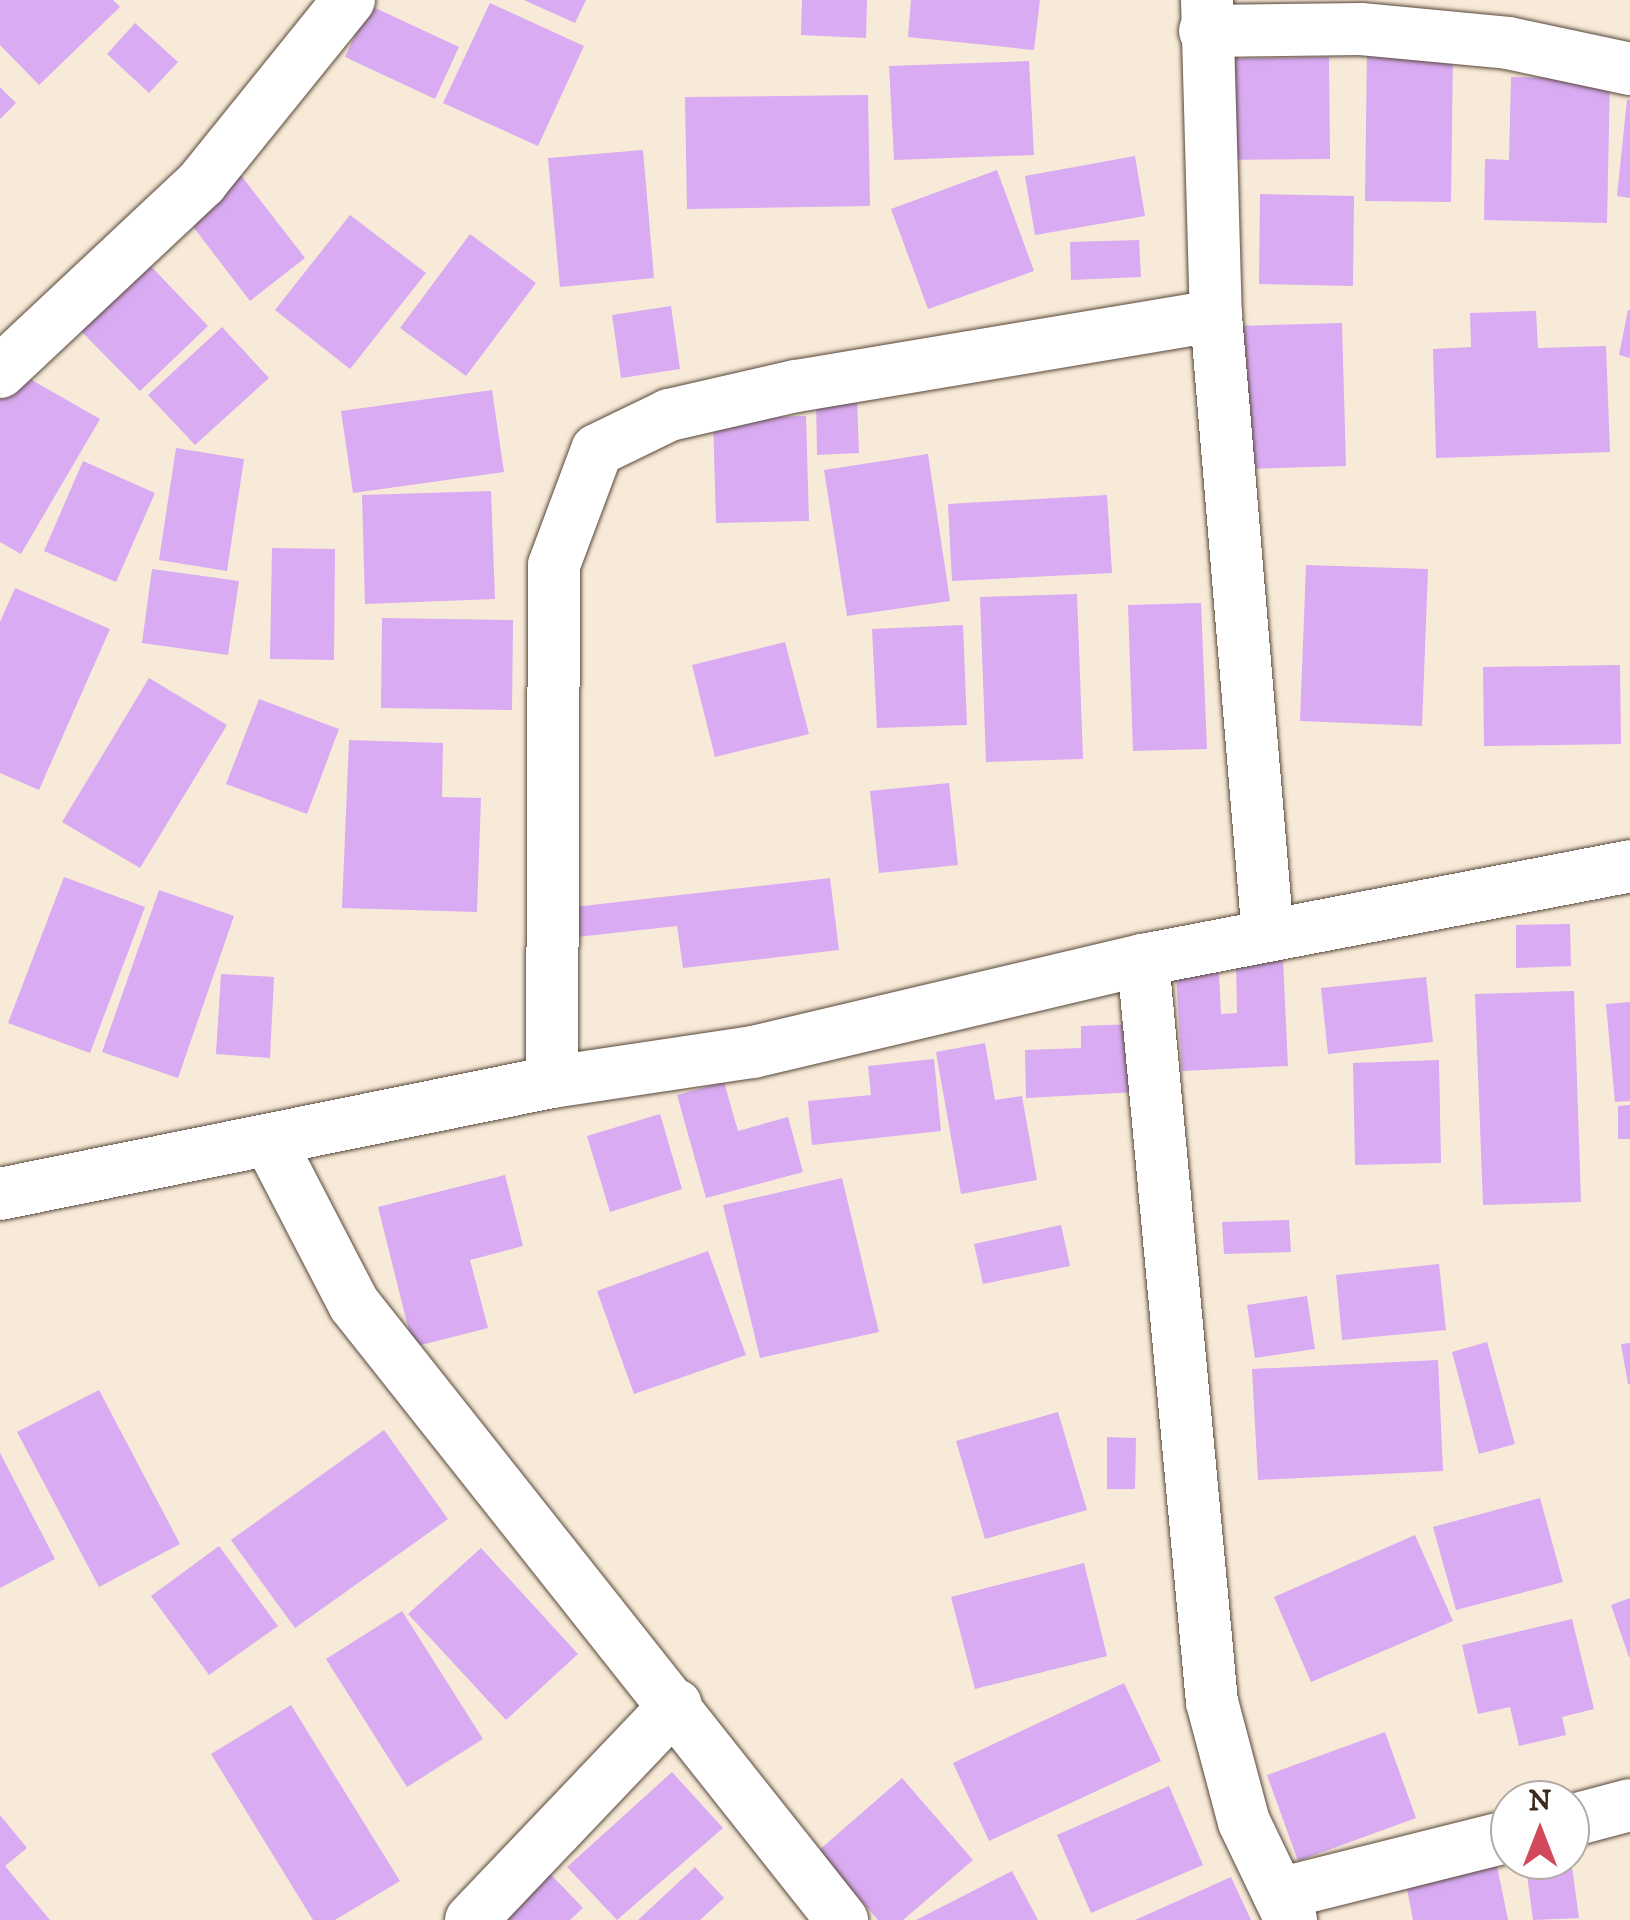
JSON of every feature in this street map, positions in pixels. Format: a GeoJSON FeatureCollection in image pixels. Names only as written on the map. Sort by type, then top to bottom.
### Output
{"type":"FeatureCollection","features":[{"type":"Feature","properties":{"kind":"street"},"geometry":{"type":"LineString","coordinates":[[0,372],[202,182],[349,0]]}},
{"type":"Feature","properties":{"kind":"street"},"geometry":{"type":"LineString","coordinates":[[1268,936],[1216,316],[1206,16],[1508,43],[1630,69]]}},
{"type":"Feature","properties":{"kind":"street"},"geometry":{"type":"LineString","coordinates":[[552,1082],[554,564],[597,450],[670,415],[796,386],[1216,316]]}},
{"type":"Feature","properties":{"kind":"street"},"geometry":{"type":"LineString","coordinates":[[0,1194],[271,1144],[552,1082],[753,1052],[1144,960],[1630,866]]}},
{"type":"Feature","properties":{"kind":"street"},"geometry":{"type":"LineString","coordinates":[[1144,960],[1212,1702],[1244,1822],[1285,1907],[1490,1842]]}},
{"type":"Feature","properties":{"kind":"street"},"geometry":{"type":"LineString","coordinates":[[271,1144],[354,1304],[676,1704],[842,1920]]}},
{"type":"Feature","properties":{"kind":"street"},"geometry":{"type":"LineString","coordinates":[[471,1920],[676,1704]]}},
{"type":"Feature","properties":{"kind":"street"},"geometry":{"type":"LineString","coordinates":[[1590,1815],[1630,1806]]}},
{"type":"Feature","properties":{"kind":"building"},"geometry":{"type":"Polygon","coordinates":[[[0,0],[113,0],[120,7],[39,85],[0,45],[0,0]]]}},
{"type":"Feature","properties":{"kind":"building"},"geometry":{"type":"Polygon","coordinates":[[[524,0],[586,0],[575,23],[524,0]]]}},
{"type":"Feature","properties":{"kind":"building"},"geometry":{"type":"Polygon","coordinates":[[[802,0],[867,0],[866,38],[801,35],[802,0]]]}},
{"type":"Feature","properties":{"kind":"building"},"geometry":{"type":"Polygon","coordinates":[[[911,0],[1040,0],[1034,50],[908,37],[911,0]]]}},
{"type":"Feature","properties":{"kind":"building"},"geometry":{"type":"Polygon","coordinates":[[[490,3],[584,46],[538,146],[443,103],[490,3]]]}},
{"type":"Feature","properties":{"kind":"building"},"geometry":{"type":"Polygon","coordinates":[[[369,5],[459,47],[435,99],[345,57],[369,5]]]}},
{"type":"Feature","properties":{"kind":"building"},"geometry":{"type":"Polygon","coordinates":[[[135,23],[178,62],[149,93],[107,54],[135,23]]]}},
{"type":"Feature","properties":{"kind":"building"},"geometry":{"type":"Polygon","coordinates":[[[1367,50],[1453,52],[1451,202],[1365,201],[1367,50]]]}},
{"type":"Feature","properties":{"kind":"building"},"geometry":{"type":"Polygon","coordinates":[[[1329,57],[1330,159],[1213,160],[1213,59],[1329,57]]]}},
{"type":"Feature","properties":{"kind":"building"},"geometry":{"type":"Polygon","coordinates":[[[1029,61],[1034,155],[894,160],[889,66],[1029,61]]]}},
{"type":"Feature","properties":{"kind":"building"},"geometry":{"type":"Polygon","coordinates":[[[1511,77],[1610,79],[1607,223],[1484,220],[1485,159],[1509,160],[1511,77]]]}},
{"type":"Feature","properties":{"kind":"building"},"geometry":{"type":"Polygon","coordinates":[[[0,87],[16,103],[0,119],[0,87]]]}},
{"type":"Feature","properties":{"kind":"building"},"geometry":{"type":"Polygon","coordinates":[[[868,95],[870,206],[687,209],[685,97],[868,95]]]}},
{"type":"Feature","properties":{"kind":"building"},"geometry":{"type":"Polygon","coordinates":[[[1630,100],[1630,198],[1617,196],[1630,100]]]}},
{"type":"Feature","properties":{"kind":"building"},"geometry":{"type":"Polygon","coordinates":[[[643,150],[654,278],[560,287],[548,158],[643,150]]]}},
{"type":"Feature","properties":{"kind":"building"},"geometry":{"type":"Polygon","coordinates":[[[1135,156],[1145,216],[1035,235],[1025,176],[1135,156]]]}},
{"type":"Feature","properties":{"kind":"building"},"geometry":{"type":"Polygon","coordinates":[[[233,165],[305,258],[250,301],[178,207],[233,165]]]}},
{"type":"Feature","properties":{"kind":"building"},"geometry":{"type":"Polygon","coordinates":[[[997,170],[1034,271],[928,309],[891,209],[997,170]]]}},
{"type":"Feature","properties":{"kind":"building"},"geometry":{"type":"Polygon","coordinates":[[[1260,194],[1354,196],[1353,286],[1259,284],[1260,194]]]}},
{"type":"Feature","properties":{"kind":"building"},"geometry":{"type":"Polygon","coordinates":[[[350,215],[426,273],[350,369],[275,310],[350,215]]]}},
{"type":"Feature","properties":{"kind":"building"},"geometry":{"type":"Polygon","coordinates":[[[470,234],[536,283],[466,376],[400,328],[470,234]]]}},
{"type":"Feature","properties":{"kind":"building"},"geometry":{"type":"Polygon","coordinates":[[[1139,240],[1141,277],[1071,280],[1070,242],[1139,240]]]}},
{"type":"Feature","properties":{"kind":"building"},"geometry":{"type":"Polygon","coordinates":[[[146,261],[208,326],[140,391],[77,327],[146,261]]]}},
{"type":"Feature","properties":{"kind":"building"},"geometry":{"type":"Polygon","coordinates":[[[671,306],[680,369],[621,378],[612,315],[671,306]]]}},
{"type":"Feature","properties":{"kind":"building"},"geometry":{"type":"Polygon","coordinates":[[[1630,310],[1630,358],[1619,355],[1630,310]]]}},
{"type":"Feature","properties":{"kind":"building"},"geometry":{"type":"Polygon","coordinates":[[[1536,311],[1538,348],[1606,346],[1610,452],[1436,458],[1433,349],[1471,347],[1470,313],[1536,311]]]}},
{"type":"Feature","properties":{"kind":"building"},"geometry":{"type":"Polygon","coordinates":[[[1342,323],[1346,466],[1243,469],[1238,326],[1342,323]]]}},
{"type":"Feature","properties":{"kind":"building"},"geometry":{"type":"Polygon","coordinates":[[[222,327],[269,378],[195,445],[148,395],[222,327]]]}},
{"type":"Feature","properties":{"kind":"building"},"geometry":{"type":"Polygon","coordinates":[[[9,367],[100,419],[21,554],[0,542],[0,383],[9,367]]]}},
{"type":"Feature","properties":{"kind":"building"},"geometry":{"type":"Polygon","coordinates":[[[492,390],[504,472],[353,493],[341,411],[492,390]]]}},
{"type":"Feature","properties":{"kind":"building"},"geometry":{"type":"Polygon","coordinates":[[[857,398],[859,453],[817,455],[816,399],[857,398]]]}},
{"type":"Feature","properties":{"kind":"building"},"geometry":{"type":"Polygon","coordinates":[[[806,416],[809,521],[716,523],[713,418],[806,416]]]}},
{"type":"Feature","properties":{"kind":"building"},"geometry":{"type":"Polygon","coordinates":[[[176,448],[244,459],[227,571],[159,560],[176,448]]]}},
{"type":"Feature","properties":{"kind":"building"},"geometry":{"type":"Polygon","coordinates":[[[928,454],[950,601],[847,616],[824,470],[928,454]]]}},
{"type":"Feature","properties":{"kind":"building"},"geometry":{"type":"Polygon","coordinates":[[[83,461],[155,493],[116,582],[44,551],[83,461]]]}},
{"type":"Feature","properties":{"kind":"building"},"geometry":{"type":"Polygon","coordinates":[[[491,491],[495,599],[365,604],[362,495],[491,491]]]}},
{"type":"Feature","properties":{"kind":"building"},"geometry":{"type":"Polygon","coordinates":[[[1107,495],[1112,573],[952,581],[948,504],[1107,495]]]}},
{"type":"Feature","properties":{"kind":"building"},"geometry":{"type":"Polygon","coordinates":[[[272,548],[335,549],[334,660],[270,659],[272,548]]]}},
{"type":"Feature","properties":{"kind":"building"},"geometry":{"type":"Polygon","coordinates":[[[1306,565],[1428,569],[1422,726],[1300,721],[1306,565]]]}},
{"type":"Feature","properties":{"kind":"building"},"geometry":{"type":"Polygon","coordinates":[[[152,569],[239,581],[228,655],[142,643],[152,569]]]}},
{"type":"Feature","properties":{"kind":"building"},"geometry":{"type":"Polygon","coordinates":[[[15,588],[110,629],[39,790],[0,773],[0,622],[15,588]]]}},
{"type":"Feature","properties":{"kind":"building"},"geometry":{"type":"Polygon","coordinates":[[[1077,594],[1083,759],[986,762],[980,597],[1077,594]]]}},
{"type":"Feature","properties":{"kind":"building"},"geometry":{"type":"Polygon","coordinates":[[[1201,603],[1207,749],[1133,751],[1128,605],[1201,603]]]}},
{"type":"Feature","properties":{"kind":"building"},"geometry":{"type":"Polygon","coordinates":[[[382,618],[513,620],[512,710],[381,708],[382,618]]]}},
{"type":"Feature","properties":{"kind":"building"},"geometry":{"type":"Polygon","coordinates":[[[963,625],[967,725],[877,728],[872,629],[963,625]]]}},
{"type":"Feature","properties":{"kind":"building"},"geometry":{"type":"Polygon","coordinates":[[[785,642],[809,734],[715,757],[692,665],[785,642]]]}},
{"type":"Feature","properties":{"kind":"building"},"geometry":{"type":"Polygon","coordinates":[[[1620,665],[1621,744],[1484,746],[1483,667],[1620,665]]]}},
{"type":"Feature","properties":{"kind":"building"},"geometry":{"type":"Polygon","coordinates":[[[149,678],[227,725],[140,868],[62,822],[149,678]]]}},
{"type":"Feature","properties":{"kind":"building"},"geometry":{"type":"Polygon","coordinates":[[[259,699],[339,729],[307,814],[226,784],[259,699]]]}},
{"type":"Feature","properties":{"kind":"building"},"geometry":{"type":"Polygon","coordinates":[[[349,740],[443,743],[442,797],[481,798],[477,912],[342,908],[349,740]]]}},
{"type":"Feature","properties":{"kind":"building"},"geometry":{"type":"Polygon","coordinates":[[[949,783],[958,865],[879,873],[870,791],[949,783]]]}},
{"type":"Feature","properties":{"kind":"building"},"geometry":{"type":"Polygon","coordinates":[[[64,877],[145,907],[90,1053],[8,1023],[64,877]]]}},
{"type":"Feature","properties":{"kind":"building"},"geometry":{"type":"Polygon","coordinates":[[[830,878],[839,950],[683,968],[677,926],[568,938],[565,908],[830,878]]]}},
{"type":"Feature","properties":{"kind":"building"},"geometry":{"type":"Polygon","coordinates":[[[159,890],[234,916],[178,1078],[102,1052],[159,890]]]}},
{"type":"Feature","properties":{"kind":"building"},"geometry":{"type":"Polygon","coordinates":[[[1570,924],[1571,966],[1516,968],[1516,925],[1570,924]]]}},
{"type":"Feature","properties":{"kind":"building"},"geometry":{"type":"Polygon","coordinates":[[[1283,960],[1288,1066],[1182,1071],[1176,976],[1219,973],[1221,1014],[1237,1013],[1236,961],[1283,960]]]}},
{"type":"Feature","properties":{"kind":"building"},"geometry":{"type":"Polygon","coordinates":[[[221,974],[274,977],[270,1058],[216,1054],[221,974]]]}},
{"type":"Feature","properties":{"kind":"building"},"geometry":{"type":"Polygon","coordinates":[[[1426,977],[1433,1042],[1328,1054],[1321,988],[1426,977]]]}},
{"type":"Feature","properties":{"kind":"building"},"geometry":{"type":"Polygon","coordinates":[[[1574,991],[1581,1202],[1483,1205],[1475,994],[1574,991]]]}},
{"type":"Feature","properties":{"kind":"building"},"geometry":{"type":"Polygon","coordinates":[[[1630,1002],[1630,1101],[1615,1102],[1606,1004],[1630,1002]]]}},
{"type":"Feature","properties":{"kind":"building"},"geometry":{"type":"Polygon","coordinates":[[[1133,1024],[1136,1092],[1026,1098],[1025,1050],[1081,1048],[1081,1026],[1133,1024]]]}},
{"type":"Feature","properties":{"kind":"building"},"geometry":{"type":"Polygon","coordinates":[[[985,1043],[995,1100],[1022,1096],[1037,1180],[961,1194],[936,1052],[985,1043]]]}},
{"type":"Feature","properties":{"kind":"building"},"geometry":{"type":"Polygon","coordinates":[[[934,1059],[941,1131],[812,1145],[808,1101],[871,1095],[868,1066],[934,1059]]]}},
{"type":"Feature","properties":{"kind":"building"},"geometry":{"type":"Polygon","coordinates":[[[1439,1060],[1441,1163],[1355,1165],[1353,1063],[1439,1060]]]}},
{"type":"Feature","properties":{"kind":"building"},"geometry":{"type":"Polygon","coordinates":[[[724,1082],[738,1131],[788,1117],[803,1172],[706,1198],[677,1095],[724,1082]]]}},
{"type":"Feature","properties":{"kind":"building"},"geometry":{"type":"Polygon","coordinates":[[[1630,1105],[1630,1139],[1618,1139],[1618,1106],[1630,1105]]]}},
{"type":"Feature","properties":{"kind":"building"},"geometry":{"type":"Polygon","coordinates":[[[660,1114],[682,1189],[610,1212],[587,1136],[660,1114]]]}},
{"type":"Feature","properties":{"kind":"building"},"geometry":{"type":"Polygon","coordinates":[[[505,1175],[523,1246],[470,1260],[488,1328],[413,1347],[378,1207],[505,1175]]]}},
{"type":"Feature","properties":{"kind":"building"},"geometry":{"type":"Polygon","coordinates":[[[842,1178],[879,1332],[760,1358],[723,1205],[842,1178]]]}},
{"type":"Feature","properties":{"kind":"building"},"geometry":{"type":"Polygon","coordinates":[[[1289,1220],[1291,1252],[1224,1254],[1222,1222],[1289,1220]]]}},
{"type":"Feature","properties":{"kind":"building"},"geometry":{"type":"Polygon","coordinates":[[[1061,1225],[1070,1266],[983,1284],[974,1244],[1061,1225]]]}},
{"type":"Feature","properties":{"kind":"building"},"geometry":{"type":"Polygon","coordinates":[[[708,1251],[746,1355],[634,1394],[597,1291],[708,1251]]]}},
{"type":"Feature","properties":{"kind":"building"},"geometry":{"type":"Polygon","coordinates":[[[1439,1264],[1446,1330],[1342,1340],[1336,1275],[1439,1264]]]}},
{"type":"Feature","properties":{"kind":"building"},"geometry":{"type":"Polygon","coordinates":[[[1307,1296],[1315,1349],[1255,1358],[1247,1305],[1307,1296]]]}},
{"type":"Feature","properties":{"kind":"building"},"geometry":{"type":"Polygon","coordinates":[[[1487,1342],[1515,1444],[1479,1454],[1452,1352],[1487,1342]]]}},
{"type":"Feature","properties":{"kind":"building"},"geometry":{"type":"Polygon","coordinates":[[[1630,1343],[1630,1384],[1628,1384],[1621,1344],[1630,1343]]]}},
{"type":"Feature","properties":{"kind":"building"},"geometry":{"type":"Polygon","coordinates":[[[1438,1360],[1443,1471],[1258,1480],[1252,1369],[1438,1360]]]}},
{"type":"Feature","properties":{"kind":"building"},"geometry":{"type":"Polygon","coordinates":[[[99,1390],[180,1544],[99,1587],[17,1432],[99,1390]]]}},
{"type":"Feature","properties":{"kind":"building"},"geometry":{"type":"Polygon","coordinates":[[[1058,1412],[1087,1510],[985,1539],[956,1441],[1058,1412]]]}},
{"type":"Feature","properties":{"kind":"building"},"geometry":{"type":"Polygon","coordinates":[[[384,1430],[448,1519],[295,1628],[231,1540],[384,1430]]]}},
{"type":"Feature","properties":{"kind":"building"},"geometry":{"type":"Polygon","coordinates":[[[1107,1437],[1136,1438],[1135,1489],[1107,1489],[1107,1437]]]}},
{"type":"Feature","properties":{"kind":"building"},"geometry":{"type":"Polygon","coordinates":[[[0,1453],[55,1559],[0,1588],[0,1453]]]}},
{"type":"Feature","properties":{"kind":"building"},"geometry":{"type":"Polygon","coordinates":[[[1540,1498],[1563,1582],[1456,1610],[1433,1527],[1540,1498]]]}},
{"type":"Feature","properties":{"kind":"building"},"geometry":{"type":"Polygon","coordinates":[[[1415,1535],[1453,1621],[1311,1682],[1274,1597],[1415,1535]]]}},
{"type":"Feature","properties":{"kind":"building"},"geometry":{"type":"Polygon","coordinates":[[[219,1546],[278,1626],[209,1675],[151,1596],[219,1546]]]}},
{"type":"Feature","properties":{"kind":"building"},"geometry":{"type":"Polygon","coordinates":[[[481,1548],[578,1654],[506,1720],[408,1614],[481,1548]]]}},
{"type":"Feature","properties":{"kind":"building"},"geometry":{"type":"Polygon","coordinates":[[[1084,1563],[1107,1656],[975,1689],[951,1597],[1084,1563]]]}},
{"type":"Feature","properties":{"kind":"building"},"geometry":{"type":"Polygon","coordinates":[[[1630,1598],[1630,1657],[1629,1657],[1611,1605],[1630,1598]]]}},
{"type":"Feature","properties":{"kind":"building"},"geometry":{"type":"Polygon","coordinates":[[[402,1611],[483,1739],[407,1787],[326,1659],[402,1611]]]}},
{"type":"Feature","properties":{"kind":"building"},"geometry":{"type":"Polygon","coordinates":[[[1572,1619],[1594,1709],[1562,1717],[1566,1735],[1519,1746],[1510,1707],[1478,1714],[1462,1645],[1572,1619]]]}},
{"type":"Feature","properties":{"kind":"building"},"geometry":{"type":"Polygon","coordinates":[[[1124,1683],[1161,1761],[989,1841],[953,1763],[1124,1683]]]}},
{"type":"Feature","properties":{"kind":"building"},"geometry":{"type":"Polygon","coordinates":[[[291,1705],[400,1881],[335,1920],[313,1920],[211,1754],[291,1705]]]}},
{"type":"Feature","properties":{"kind":"building"},"geometry":{"type":"Polygon","coordinates":[[[1385,1732],[1416,1818],[1298,1861],[1267,1775],[1385,1732]]]}},
{"type":"Feature","properties":{"kind":"building"},"geometry":{"type":"Polygon","coordinates":[[[672,1772],[723,1828],[617,1920],[567,1867],[672,1772]]]}},
{"type":"Feature","properties":{"kind":"building"},"geometry":{"type":"Polygon","coordinates":[[[902,1778],[973,1860],[903,1920],[878,1920],[818,1851],[902,1778]]]}},
{"type":"Feature","properties":{"kind":"building"},"geometry":{"type":"Polygon","coordinates":[[[1169,1786],[1203,1865],[1091,1913],[1057,1835],[1169,1786]]]}},
{"type":"Feature","properties":{"kind":"building"},"geometry":{"type":"Polygon","coordinates":[[[0,1815],[27,1848],[5,1866],[50,1920],[0,1920],[0,1815]]]}},
{"type":"Feature","properties":{"kind":"building"},"geometry":{"type":"Polygon","coordinates":[[[540,1863],[583,1908],[570,1920],[493,1920],[540,1863]]]}},
{"type":"Feature","properties":{"kind":"building"},"geometry":{"type":"Polygon","coordinates":[[[695,1867],[724,1898],[700,1920],[638,1920],[695,1867]]]}},
{"type":"Feature","properties":{"kind":"building"},"geometry":{"type":"Polygon","coordinates":[[[1490,1867],[1490,1880],[1500,1880],[1508,1920],[1413,1920],[1406,1884],[1490,1867]]]}},
{"type":"Feature","properties":{"kind":"building"},"geometry":{"type":"Polygon","coordinates":[[[1012,1871],[1038,1920],[916,1920],[1012,1871]]]}},
{"type":"Feature","properties":{"kind":"building"},"geometry":{"type":"Polygon","coordinates":[[[1231,1877],[1251,1920],[1135,1920],[1231,1877]]]}},
{"type":"Feature","properties":{"kind":"building"},"geometry":{"type":"Polygon","coordinates":[[[1528,1880],[1574,1880],[1579,1918],[1533,1920],[1528,1880]]]}}]}
